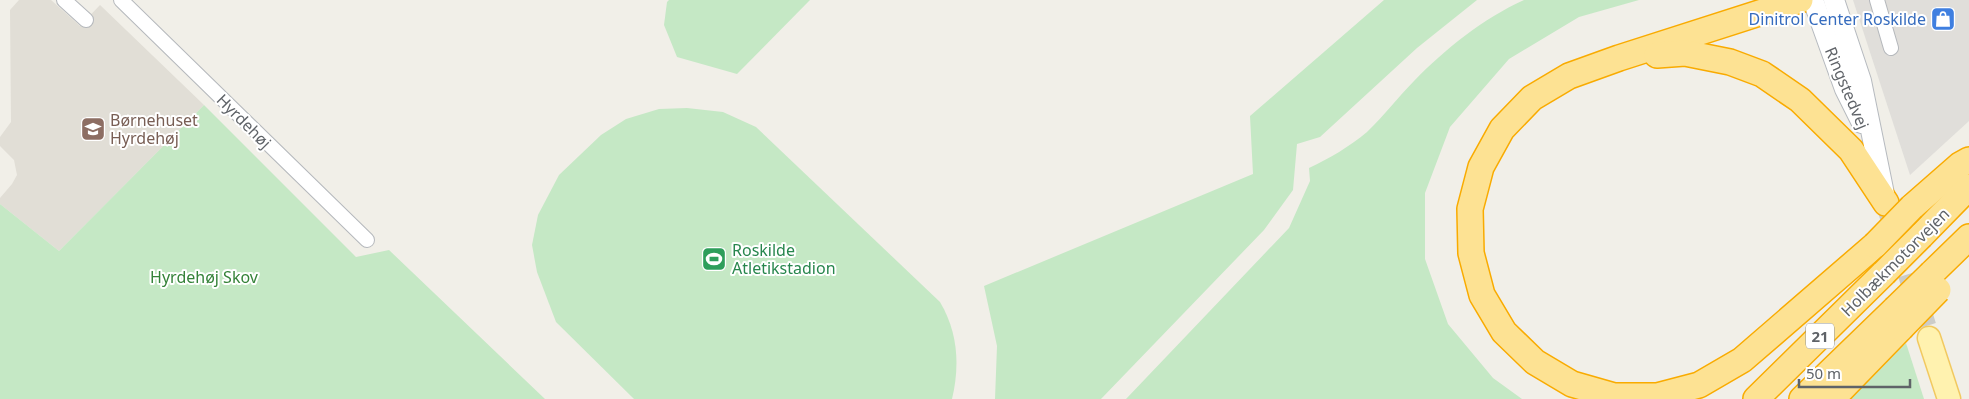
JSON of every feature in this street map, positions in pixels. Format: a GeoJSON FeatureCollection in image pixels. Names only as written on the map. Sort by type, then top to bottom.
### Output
{"type":"FeatureCollection","features":[{"type":"Feature","properties":{"kind":"highway"},"geometry":{"type":"LineString","coordinates":[[1800,0],[1569,76],[1532,98],[1502,129],[1481,167],[1470,209],[1471,253],[1482,295],[1504,332],[1535,362],[1572,384],[1614,396],[1657,396],[1699,385],[1742,360],[1875,245],[1912,208],[1969,160]]}},
{"type":"Feature","properties":{"kind":"highway"},"geometry":{"type":"LineString","coordinates":[[1619,58],[1685,53],[1730,62],[1762,74],[1800,100],[1851,150],[1886,204]]}},
{"type":"Feature","properties":{"kind":"highway","name":"Holbækmotorvejen"},"geometry":{"type":"LineString","coordinates":[[1756,399],[1884,274],[1969,187]]}},
{"type":"Feature","properties":{"kind":"highway","name":"Holbækmotorvejen"},"geometry":{"type":"LineString","coordinates":[[1802,399],[1898,319],[1935,281],[1969,237]]}},
{"type":"Feature","properties":{"kind":"highway"},"geometry":{"type":"LineString","coordinates":[[1935,281],[1969,258]]}},
{"type":"Feature","properties":{"kind":"highway"},"geometry":{"type":"LineString","coordinates":[[1832,399],[1898,319]]}},
{"type":"Feature","properties":{"kind":"main road"},"geometry":{"type":"LineString","coordinates":[[1929,338],[1949,399]]}},
{"type":"Feature","properties":{"kind":"street"},"geometry":{"type":"LineString","coordinates":[[64,0],[86,20]]}},
{"type":"Feature","properties":{"kind":"street","name":"Hyrdehøj"},"geometry":{"type":"LineString","coordinates":[[121,0],[367,240]]}},
{"type":"Feature","properties":{"kind":"street","name":"Ringstedvej"},"geometry":{"type":"LineString","coordinates":[[1813,0],[1845,89],[1873,148]]}},
{"type":"Feature","properties":{"kind":"street","name":"Ringstedvej"},"geometry":{"type":"LineString","coordinates":[[1834,0],[1860,81],[1886,204]]}},
{"type":"Feature","properties":{"kind":"street"},"geometry":{"type":"LineString","coordinates":[[1877,0],[1891,48]]}},
{"type":"Feature","properties":{"kind":"shaded area","name":"Børnehuset Hyrdehøj"},"geometry":{"type":"Polygon","coordinates":[[[19,0],[51,0],[80,26],[100,5],[204,105],[59,251],[0,204],[0,198],[17,175],[14,160],[0,146],[0,137],[11,122],[10,10],[19,0]]]}},
{"type":"Feature","properties":{"kind":"shaded area"},"geometry":{"type":"Polygon","coordinates":[[[1853,0],[1969,0],[1969,121],[1910,175],[1853,0]]]}},
{"type":"Feature","properties":{"kind":"green space"},"geometry":{"type":"Polygon","coordinates":[[[669,0],[810,0],[737,74],[677,57],[664,25],[667,2],[669,0]]]}},
{"type":"Feature","properties":{"kind":"green space"},"geometry":{"type":"Polygon","coordinates":[[[1384,0],[1477,0],[1417,48],[1320,137],[1297,144],[1293,190],[1264,230],[1101,399],[995,399],[997,346],[984,286],[1253,174],[1250,116],[1384,0]]]}},
{"type":"Feature","properties":{"kind":"green space"},"geometry":{"type":"Polygon","coordinates":[[[1524,0],[1639,0],[1579,17],[1509,59],[1450,127],[1425,193],[1425,259],[1448,324],[1493,378],[1522,399],[1126,399],[1289,228],[1310,181],[1309,168],[1339,152],[1367,132],[1426,69],[1466,35],[1494,16],[1524,0]]]}},
{"type":"Feature","properties":{"kind":"green space","name":"Hyrdehøj Skov"},"geometry":{"type":"Polygon","coordinates":[[[204,105],[356,257],[389,250],[545,399],[0,399],[0,204],[59,251],[204,105]]]}},
{"type":"Feature","properties":{"kind":"green space","name":"Roskilde Atletikstadion"},"geometry":{"type":"Polygon","coordinates":[[[687,108],[723,112],[756,127],[940,302],[951,325],[956,349],[955,387],[952,399],[634,399],[556,322],[537,272],[532,245],[538,215],[559,175],[601,135],[626,119],[659,109],[687,108]]]}},
{"type":"Feature","properties":{"kind":"green space"},"geometry":{"type":"Polygon","coordinates":[[[1906,343],[1924,399],[1851,399],[1906,343]]]}},
{"type":"Feature","properties":{"kind":"tunnel"},"geometry":{"type":"LineString","coordinates":[[1889,211],[1929,338]]}},
{"type":"Feature","properties":{"kind":"place","name":"Dinitrol Center Roskilde"},"geometry":{"type":"Point","coordinates":[1943,19]}},
{"type":"Feature","properties":{"kind":"place","name":"Børnehuset Hyrdehøj"},"geometry":{"type":"Point","coordinates":[93,129]}},
{"type":"Feature","properties":{"kind":"place","name":"Roskilde Atletikstadion"},"geometry":{"type":"Point","coordinates":[714,259]}}]}
